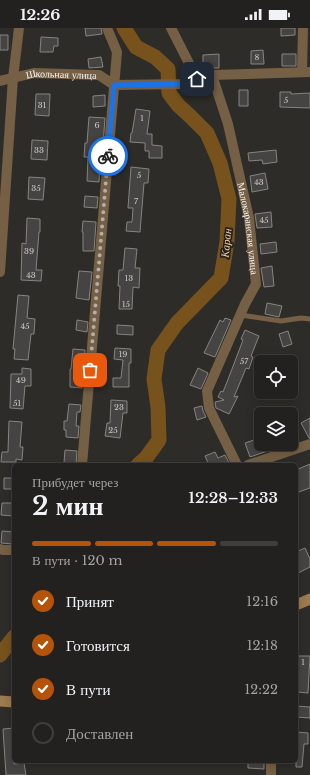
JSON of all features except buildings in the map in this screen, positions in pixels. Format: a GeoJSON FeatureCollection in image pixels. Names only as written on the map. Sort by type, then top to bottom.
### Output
{"type":"FeatureCollection","features":[{"type":"Feature","properties":{"kind":"main road"},"geometry":{"type":"LineString","coordinates":[[298,604],[310,599]]}},
{"type":"Feature","properties":{"kind":"main road"},"geometry":{"type":"LineString","coordinates":[[0,704],[12,702]]}},
{"type":"Feature","properties":{"kind":"street"},"geometry":{"type":"LineString","coordinates":[[0,272],[13,78],[19,28]]}},
{"type":"Feature","properties":{"kind":"street"},"geometry":{"type":"LineString","coordinates":[[82,463],[117,52],[107,28]]}},
{"type":"Feature","properties":{"kind":"street"},"geometry":{"type":"LineString","coordinates":[[171,28],[197,79]]}},
{"type":"Feature","properties":{"kind":"street"},"geometry":{"type":"LineString","coordinates":[[114,85],[183,84],[212,75],[306,72],[303,28]]}},
{"type":"Feature","properties":{"kind":"street","name":"Школьная улица"},"geometry":{"type":"LineString","coordinates":[[0,81],[34,73],[99,75],[114,85]]}},
{"type":"Feature","properties":{"kind":"street","name":"Малокаранская улица"},"geometry":{"type":"LineString","coordinates":[[212,75],[228,124],[249,218],[256,284],[244,304],[207,391],[208,408],[236,463]]}},
{"type":"Feature","properties":{"kind":"street"},"geometry":{"type":"LineString","coordinates":[[254,463],[310,444]]}},
{"type":"Feature","properties":{"kind":"street"},"geometry":{"type":"LineString","coordinates":[[0,549],[12,550]]}},
{"type":"Feature","properties":{"kind":"street"},"geometry":{"type":"LineString","coordinates":[[270,763],[271,775]]}},
{"type":"Feature","properties":{"kind":"lane"},"geometry":{"type":"LineString","coordinates":[[240,315],[281,321],[301,318],[310,319]]}},
{"type":"Feature","properties":{"kind":"waterway","name":"Каран"},"geometry":{"type":"LineString","coordinates":[[124,28],[136,47],[155,57],[168,69],[169,93],[178,105],[207,133],[220,163],[229,199],[227,242],[221,278],[177,323],[158,350],[154,379],[158,407],[159,440],[146,458],[140,463]]}},
{"type":"Feature","properties":{"kind":"waterway","name":"Каран"},"geometry":{"type":"LineString","coordinates":[[0,655],[12,640]]}},
{"type":"Feature","properties":{"kind":"way so far"},"geometry":{"type":"LineString","coordinates":[[90,370],[108,156]]}},
{"type":"Feature","properties":{"kind":"route"},"geometry":{"type":"LineString","coordinates":[[108,156],[114,85],[183,84],[197,79]]}}]}
